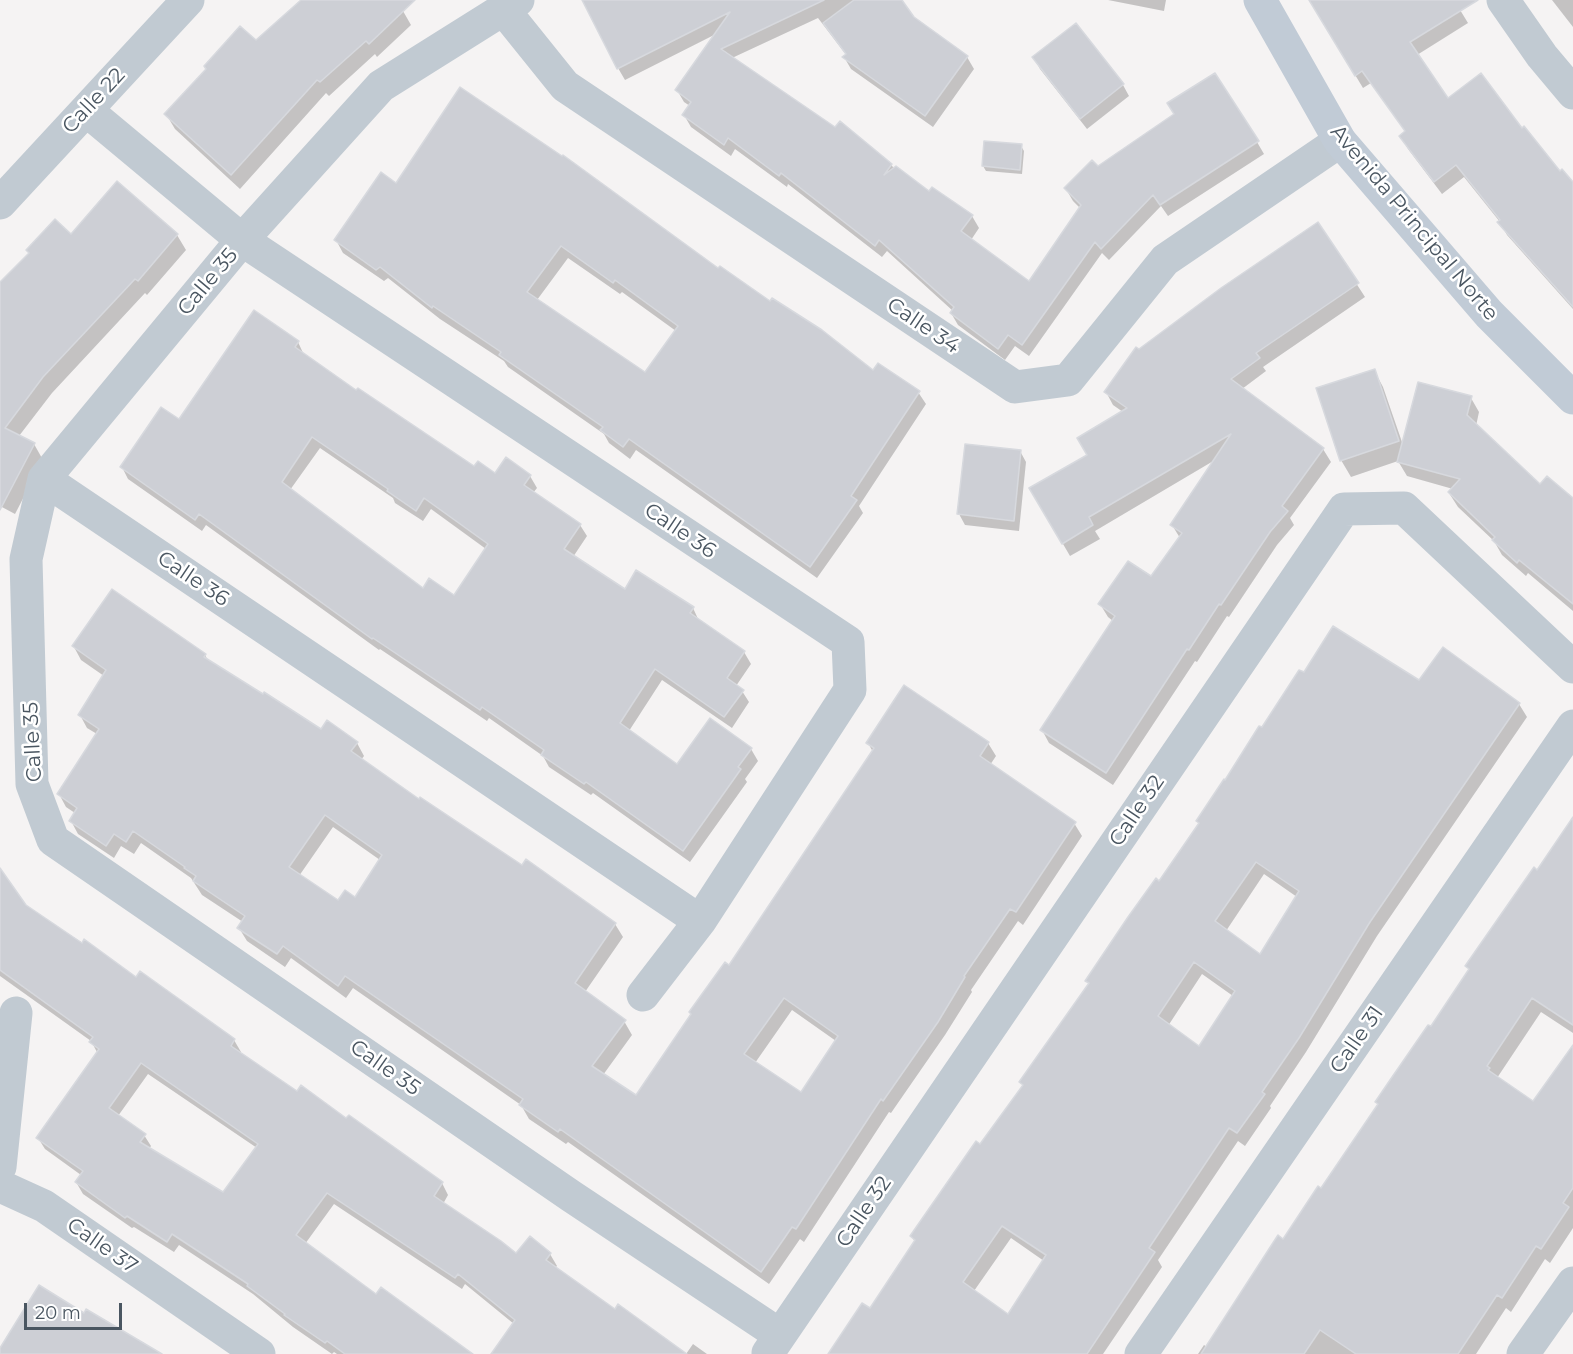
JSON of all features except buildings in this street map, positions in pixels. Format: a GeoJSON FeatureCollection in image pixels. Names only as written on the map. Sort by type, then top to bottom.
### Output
{"type":"FeatureCollection","features":[{"type":"Feature","properties":{"kind":"street","name":"Calle 22"},"geometry":{"type":"LineString","coordinates":[[0,203],[188,0]]}},
{"type":"Feature","properties":{"kind":"street","name":"Avenida Principal Norte"},"geometry":{"type":"LineString","coordinates":[[1260,0],[1340,141],[1489,314],[1573,398]]}},
{"type":"Feature","properties":{"kind":"street"},"geometry":{"type":"LineString","coordinates":[[1503,0],[1542,56],[1573,93]]}},
{"type":"Feature","properties":{"kind":"street","name":"Calle 34"},"geometry":{"type":"LineString","coordinates":[[510,5],[565,86],[1015,387],[1068,380],[1165,260],[1340,141]]}},
{"type":"Feature","properties":{"kind":"street","name":"Calle 35"},"geometry":{"type":"LineString","coordinates":[[510,5],[381,86],[242,240],[44,479],[26,559],[32,784],[53,840],[561,1190],[773,1345]]}},
{"type":"Feature","properties":{"kind":"street"},"geometry":{"type":"LineString","coordinates":[[86,110],[242,240]]}},
{"type":"Feature","properties":{"kind":"street","name":"Calle 36"},"geometry":{"type":"LineString","coordinates":[[242,240],[848,642],[849,690],[700,921],[643,994]]}},
{"type":"Feature","properties":{"kind":"street","name":"Calle 36"},"geometry":{"type":"LineString","coordinates":[[44,479],[700,921]]}},
{"type":"Feature","properties":{"kind":"street","name":"Calle 32"},"geometry":{"type":"LineString","coordinates":[[773,1345],[1344,508],[1404,508],[1573,667]]}},
{"type":"Feature","properties":{"kind":"street","name":"Calle 31"},"geometry":{"type":"LineString","coordinates":[[1141,1354],[1573,726]]}},
{"type":"Feature","properties":{"kind":"street"},"geometry":{"type":"LineString","coordinates":[[0,1167],[16,1013]]}},
{"type":"Feature","properties":{"kind":"street","name":"Calle 37"},"geometry":{"type":"LineString","coordinates":[[0,1186],[44,1206],[258,1354]]}},
{"type":"Feature","properties":{"kind":"street"},"geometry":{"type":"LineString","coordinates":[[1524,1354],[1573,1283]]}}]}
